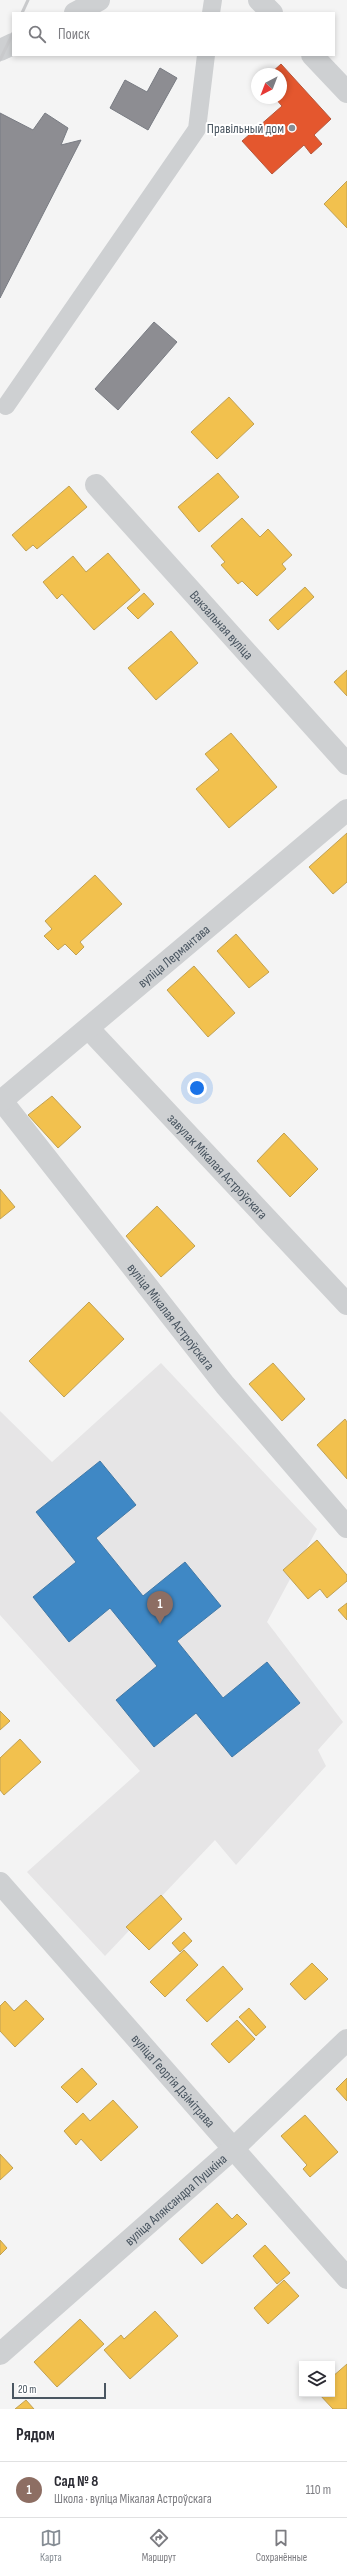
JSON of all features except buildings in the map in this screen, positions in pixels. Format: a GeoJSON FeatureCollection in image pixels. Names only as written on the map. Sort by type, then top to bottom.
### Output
{"type":"FeatureCollection","features":[{"type":"Feature","properties":{"kind":"street"},"geometry":{"type":"LineString","coordinates":[[77,12],[99,0]]}},
{"type":"Feature","properties":{"kind":"street"},"geometry":{"type":"LineString","coordinates":[[259,0],[271,12]]}},
{"type":"Feature","properties":{"kind":"street"},"geometry":{"type":"LineString","coordinates":[[0,50],[12,44]]}},
{"type":"Feature","properties":{"kind":"street"},"geometry":{"type":"LineString","coordinates":[[313,56],[347,92]]}},
{"type":"Feature","properties":{"kind":"street","name":"Вакзальная вуліца"},"geometry":{"type":"LineString","coordinates":[[96,486],[347,764]]}},
{"type":"Feature","properties":{"kind":"street","name":"вуліца Лермантава"},"geometry":{"type":"LineString","coordinates":[[1,1102],[347,810]]}},
{"type":"Feature","properties":{"kind":"street","name":"завулак Мікалая Астроўскага"},"geometry":{"type":"LineString","coordinates":[[89,1029],[347,1304]]}},
{"type":"Feature","properties":{"kind":"street","name":"вуліца Мікалая Астроўскага"},"geometry":{"type":"LineString","coordinates":[[1,1102],[225,1385],[347,1527]]}},
{"type":"Feature","properties":{"kind":"street","name":"вуліца Георгія Дзімітрава"},"geometry":{"type":"LineString","coordinates":[[0,1883],[347,2278]]}},
{"type":"Feature","properties":{"kind":"street","name":"вуліца Аляксандра Пушкіна"},"geometry":{"type":"LineString","coordinates":[[0,2354],[234,2148],[347,2040]]}},
{"type":"Feature","properties":{"kind":"lane"},"geometry":{"type":"LineString","coordinates":[[211,12],[213,0]]}},
{"type":"Feature","properties":{"kind":"lane"},"geometry":{"type":"LineString","coordinates":[[6,406],[197,129],[206,56]]}},
{"type":"Feature","properties":{"kind":"shaded area"},"geometry":{"type":"Polygon","coordinates":[[[161,1363],[317,1529],[267,1622],[343,1722],[318,1750],[326,1766],[236,1865],[215,1840],[105,1956],[27,1872],[140,1771],[0,1615],[0,1411],[52,1462],[161,1363]]]}},
{"type":"Feature","properties":{"kind":"railway"},"geometry":{"type":"LineString","coordinates":[[22,12],[28,0]]}},
{"type":"Feature","properties":{"kind":"railway"},"geometry":{"type":"LineString","coordinates":[[0,60],[12,35]]}},
{"type":"Feature","properties":{"kind":"place","name":"Правільный дом"},"geometry":{"type":"Point","coordinates":[292,128]}},
{"type":"Feature","properties":{"kind":"place","name":"Сад № 8"},"geometry":{"type":"Point","coordinates":[160,1624]}}]}
